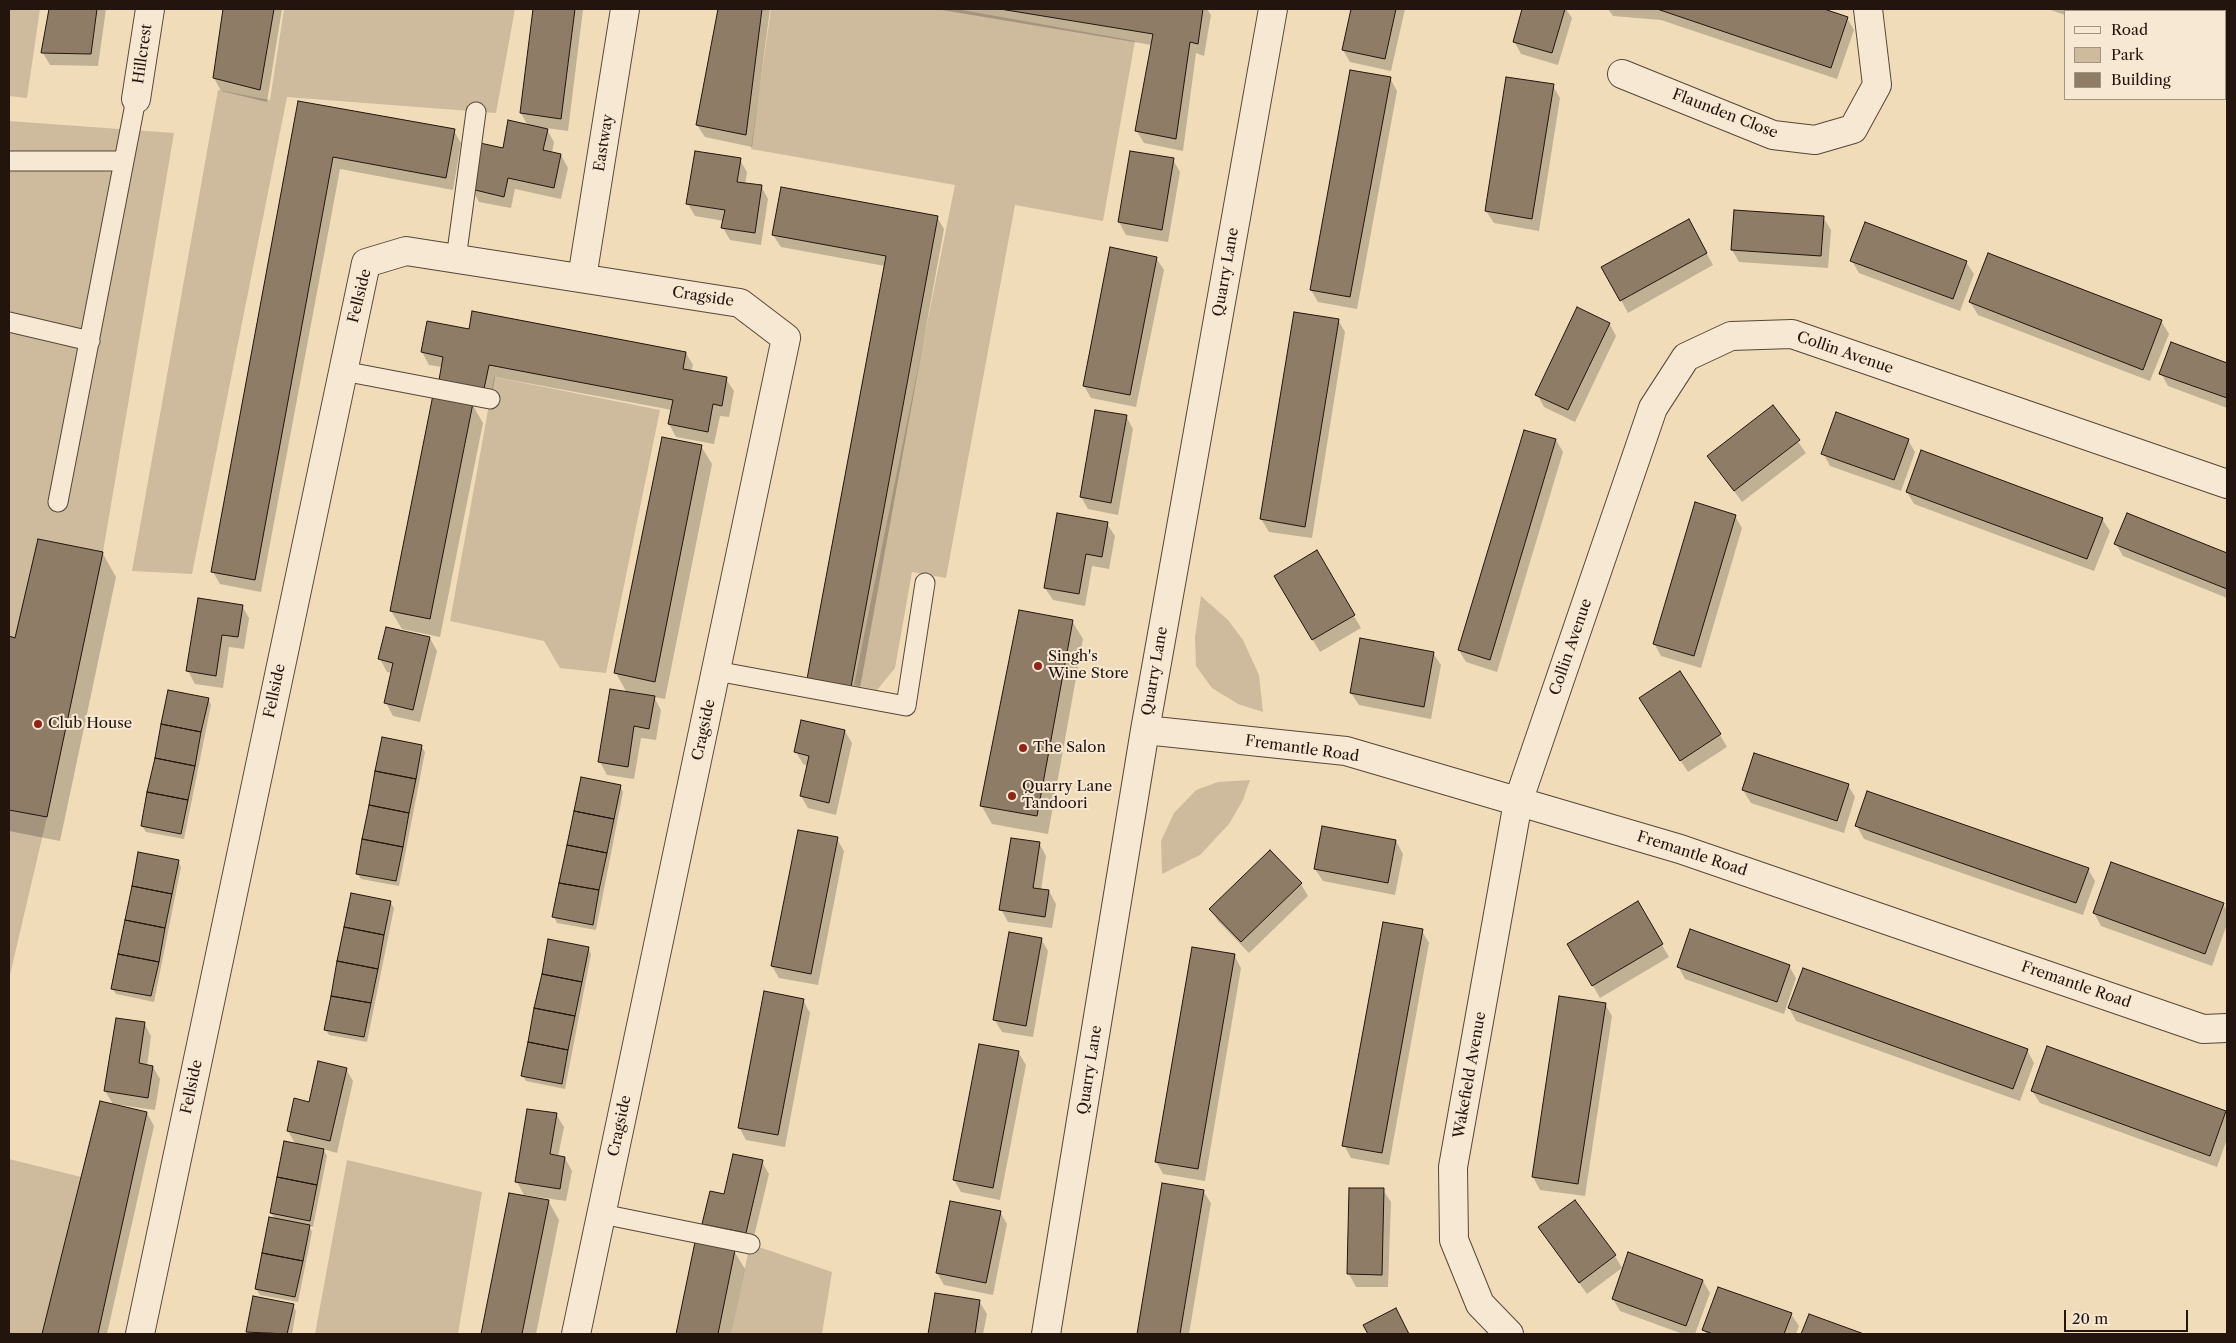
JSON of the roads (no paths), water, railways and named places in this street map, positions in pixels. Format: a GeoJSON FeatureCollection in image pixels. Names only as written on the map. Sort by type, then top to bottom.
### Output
{"type":"FeatureCollection","features":[{"type":"Feature","properties":{"kind":"street","name":"Hillcrest"},"geometry":{"type":"LineString","coordinates":[[136,99],[150,9]]}},
{"type":"Feature","properties":{"kind":"street","name":"Eastway"},"geometry":{"type":"LineString","coordinates":[[582,278],[625,9]]}},
{"type":"Feature","properties":{"kind":"street","name":"Quarry Lane"},"geometry":{"type":"LineString","coordinates":[[1046,1334],[1145,730],[1273,9]]}},
{"type":"Feature","properties":{"kind":"street","name":"Flaunden Close"},"geometry":{"type":"LineString","coordinates":[[1622,74],[1773,135],[1815,140],[1853,129],[1877,85],[1868,9]]}},
{"type":"Feature","properties":{"kind":"street","name":"Fellside"},"geometry":{"type":"LineString","coordinates":[[140,1334],[366,263],[406,251],[582,278]]}},
{"type":"Feature","properties":{"kind":"street","name":"Cragside"},"geometry":{"type":"LineString","coordinates":[[576,1334],[786,338],[740,303],[582,278]]}},
{"type":"Feature","properties":{"kind":"street","name":"Collin Avenue"},"geometry":{"type":"LineString","coordinates":[[1518,802],[1653,408],[1686,357],[1731,336],[1792,334],[2227,484]]}},
{"type":"Feature","properties":{"kind":"street","name":"Fremantle Road"},"geometry":{"type":"LineString","coordinates":[[1145,730],[1346,751],[1680,848],[2203,1029],[2227,1028]]}},
{"type":"Feature","properties":{"kind":"street","name":"Wakefield Avenue"},"geometry":{"type":"LineString","coordinates":[[1509,1334],[1480,1304],[1454,1240],[1453,1167],[1518,802]]}},
{"type":"Feature","properties":{"kind":"lane"},"geometry":{"type":"LineString","coordinates":[[58,502],[136,99]]}},
{"type":"Feature","properties":{"kind":"lane"},"geometry":{"type":"LineString","coordinates":[[456,259],[476,112]]}},
{"type":"Feature","properties":{"kind":"lane"},"geometry":{"type":"LineString","coordinates":[[9,161],[124,161]]}},
{"type":"Feature","properties":{"kind":"lane"},"geometry":{"type":"LineString","coordinates":[[9,322],[90,341]]}},
{"type":"Feature","properties":{"kind":"lane"},"geometry":{"type":"LineString","coordinates":[[343,371],[490,399]]}},
{"type":"Feature","properties":{"kind":"lane"},"geometry":{"type":"LineString","coordinates":[[716,671],[906,706],[925,583]]}},
{"type":"Feature","properties":{"kind":"lane"},"geometry":{"type":"LineString","coordinates":[[602,1214],[750,1244]]}},
{"type":"Feature","properties":{"kind":"place","name":"Singh's Wine Store"},"geometry":{"type":"Point","coordinates":[1038,666]}},
{"type":"Feature","properties":{"kind":"place","name":"Club House"},"geometry":{"type":"Point","coordinates":[38,724]}},
{"type":"Feature","properties":{"kind":"place","name":"The Salon"},"geometry":{"type":"Point","coordinates":[1023,748]}},
{"type":"Feature","properties":{"kind":"place","name":"Quarry Lane Tandoori"},"geometry":{"type":"Point","coordinates":[1012,796]}}]}
